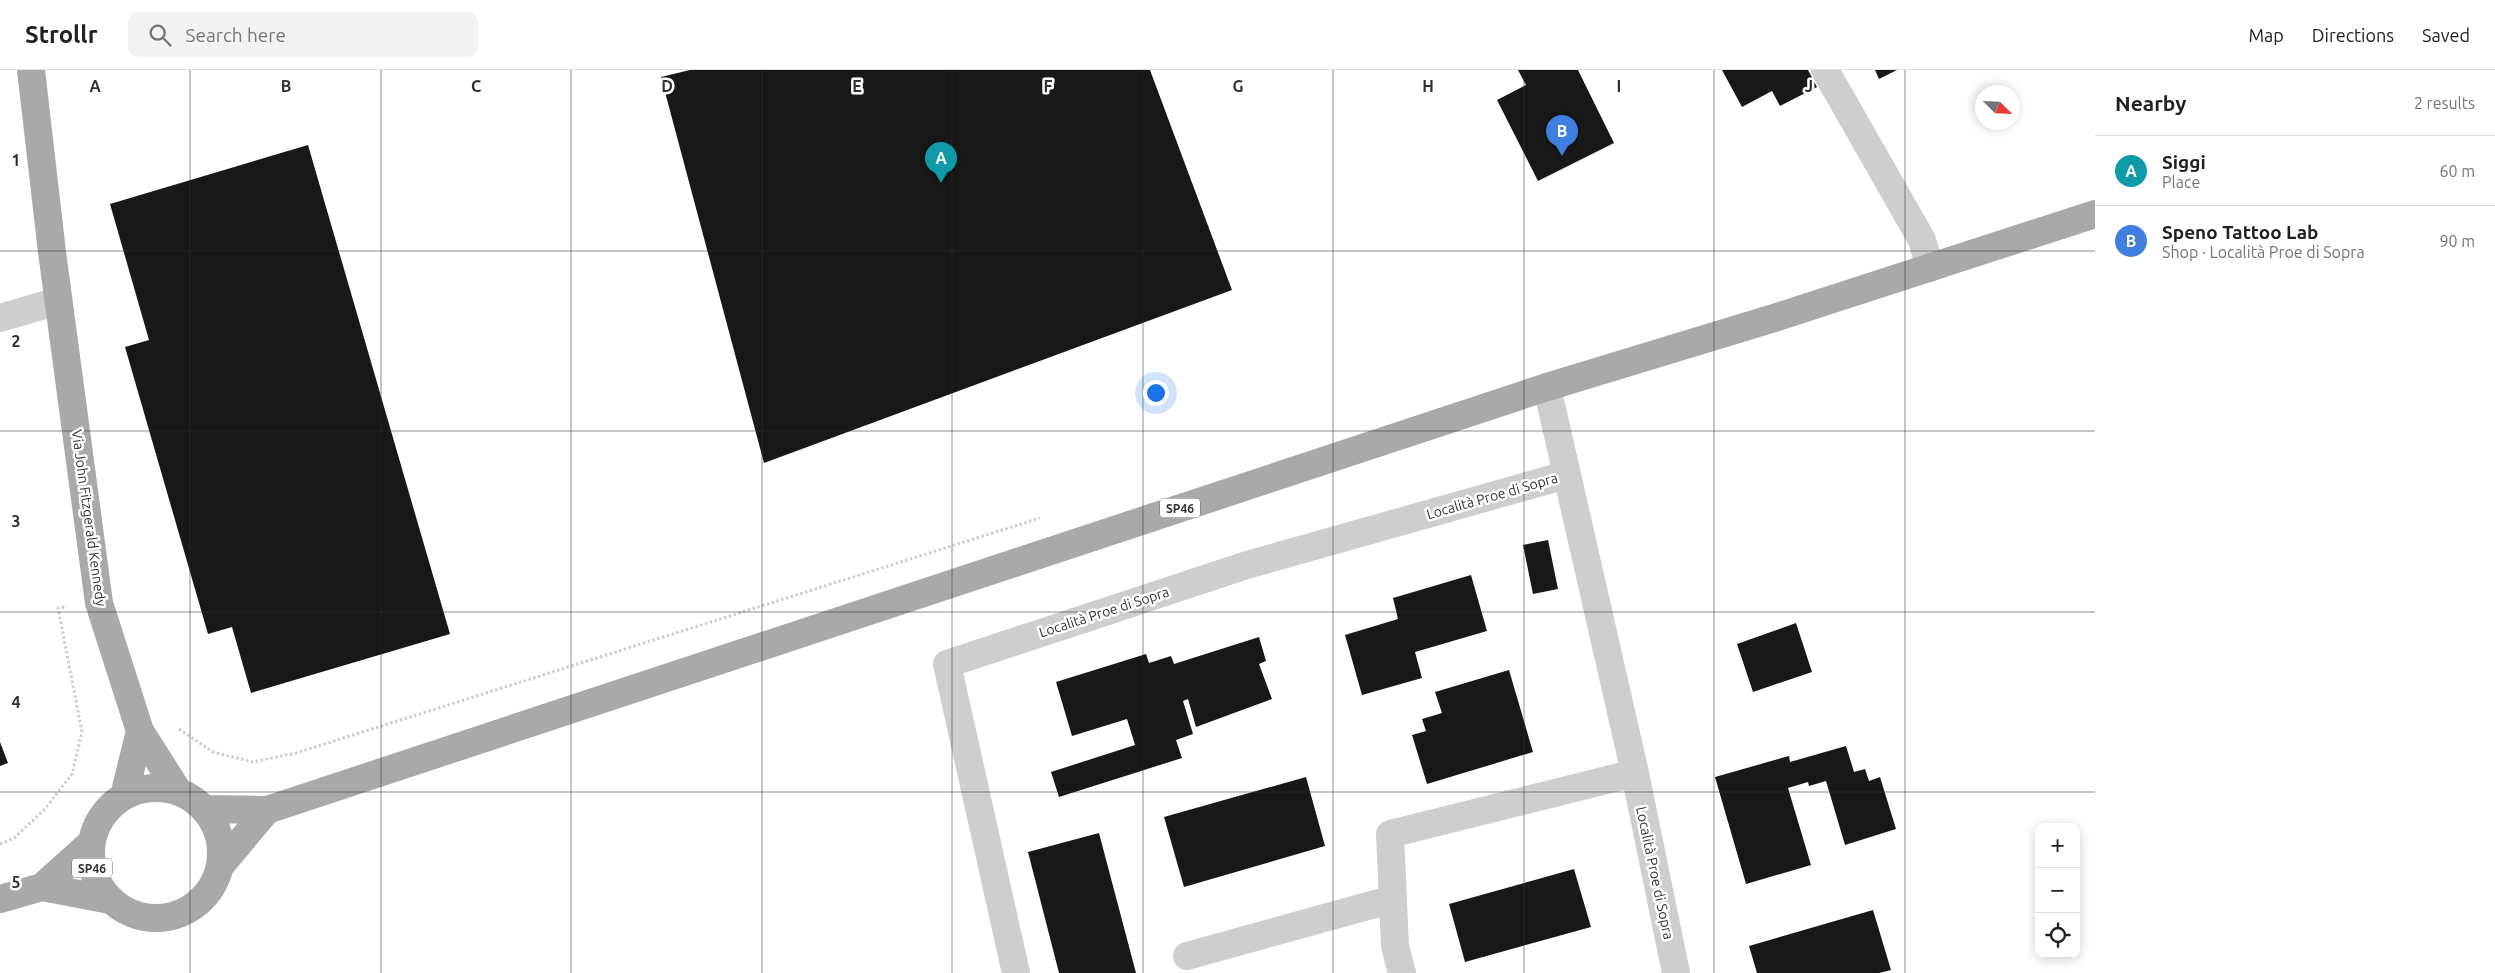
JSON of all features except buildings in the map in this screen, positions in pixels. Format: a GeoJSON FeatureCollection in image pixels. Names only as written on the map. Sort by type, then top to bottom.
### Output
{"type":"FeatureCollection","features":[{"type":"Feature","properties":{"kind":"main road","name":"Via John Fitzgerald Kennedy"},"geometry":{"type":"LineString","coordinates":[[31,70],[58,301],[99,603],[140,731],[178,791]]}},
{"type":"Feature","properties":{"kind":"main road","name":"SP46"},"geometry":{"type":"LineString","coordinates":[[204,809],[267,810],[1547,387],[1774,318],[2095,214]]}},
{"type":"Feature","properties":{"kind":"main road"},"geometry":{"type":"LineString","coordinates":[[124,796],[140,731]]}},
{"type":"Feature","properties":{"kind":"main road","name":"SP46"},"geometry":{"type":"LineString","coordinates":[[221,865],[220,839],[210,816],[195,800],[178,791],[160,787],[143,788],[124,796],[108,808],[97,824],[91,843],[92,871],[99,886],[110,900],[123,910],[137,916],[152,919],[171,918],[184,913],[202,901],[216,879],[221,865],[267,810]]}},
{"type":"Feature","properties":{"kind":"main road","name":"SP46"},"geometry":{"type":"LineString","coordinates":[[0,899],[42,887],[91,843]]}},
{"type":"Feature","properties":{"kind":"main road","name":"SP46"},"geometry":{"type":"LineString","coordinates":[[42,887],[110,900]]}},
{"type":"Feature","properties":{"kind":"street"},"geometry":{"type":"LineString","coordinates":[[1825,70],[1922,240],[1930,268]]}},
{"type":"Feature","properties":{"kind":"street"},"geometry":{"type":"LineString","coordinates":[[0,318],[58,301]]}},
{"type":"Feature","properties":{"kind":"street","name":"Località Proe di Sopra"},"geometry":{"type":"LineString","coordinates":[[1547,387],[1635,773],[1676,973]]}},
{"type":"Feature","properties":{"kind":"street","name":"Località Proe di Sopra"},"geometry":{"type":"LineString","coordinates":[[1016,973],[947,664],[1247,565],[1566,475]]}},
{"type":"Feature","properties":{"kind":"street"},"geometry":{"type":"LineString","coordinates":[[1402,973],[1396,946],[1390,834],[1635,773]]}},
{"type":"Feature","properties":{"kind":"street"},"geometry":{"type":"LineString","coordinates":[[1187,956],[1393,898]]}},
{"type":"Feature","properties":{"kind":"path"},"geometry":{"type":"LineString","coordinates":[[176,726],[213,752],[253,762],[296,753],[1048,516]]}},
{"type":"Feature","properties":{"kind":"path"},"geometry":{"type":"LineString","coordinates":[[0,844],[14,838],[44,810],[72,774],[82,732],[58,608],[99,603]]}},
{"type":"Feature","properties":{"kind":"place","name":"Speno Tattoo Lab"},"geometry":{"type":"Point","coordinates":[1562,156]}},
{"type":"Feature","properties":{"kind":"place","name":"Siggi"},"geometry":{"type":"Point","coordinates":[941,183]}}]}
